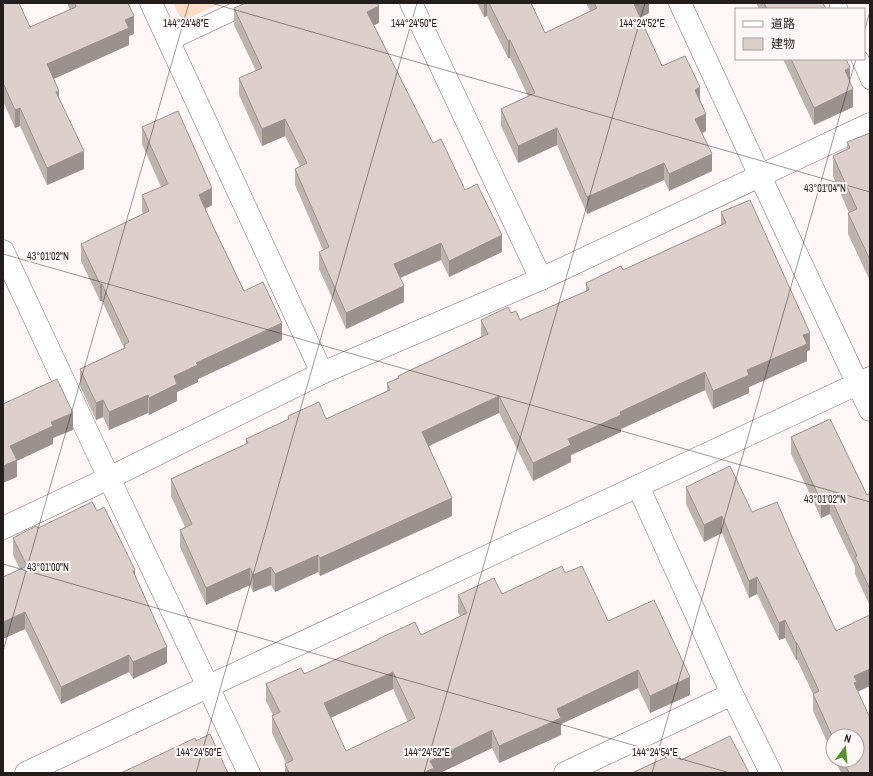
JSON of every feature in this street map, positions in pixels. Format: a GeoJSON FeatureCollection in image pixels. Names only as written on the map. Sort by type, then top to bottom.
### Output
{"type":"FeatureCollection","features":[{"type":"Feature","properties":{"kind":"street"},"geometry":{"type":"LineString","coordinates":[[151,3],[322,373]]}},
{"type":"Feature","properties":{"kind":"street"},"geometry":{"type":"LineString","coordinates":[[411,3],[541,278]]}},
{"type":"Feature","properties":{"kind":"street"},"geometry":{"type":"LineString","coordinates":[[680,3],[760,176],[864,380],[870,410]]}},
{"type":"Feature","properties":{"kind":"street"},"geometry":{"type":"LineString","coordinates":[[3,528],[109,478],[322,373],[541,278],[870,124]]}},
{"type":"Feature","properties":{"kind":"street"},"geometry":{"type":"LineString","coordinates":[[3,251],[249,773]]}},
{"type":"Feature","properties":{"kind":"street"},"geometry":{"type":"LineString","coordinates":[[26,773],[864,380]]}},
{"type":"Feature","properties":{"kind":"street"},"geometry":{"type":"LineString","coordinates":[[638,486],[732,694],[772,773]]}},
{"type":"Feature","properties":{"kind":"street"},"geometry":{"type":"LineString","coordinates":[[565,773],[732,694]]}},
{"type":"Feature","properties":{"kind":"lane"},"geometry":{"type":"LineString","coordinates":[[169,42],[252,3]]}},
{"type":"Feature","properties":{"kind":"lane"},"geometry":{"type":"LineString","coordinates":[[860,60],[870,81]]}},
{"type":"Feature","properties":{"kind":"shaded area"},"geometry":{"type":"Polygon","coordinates":[[[173,3],[221,3],[182,21],[173,3]]]}},
{"type":"Feature","properties":{"kind":"building"},"geometry":{"type":"Polygon","coordinates":[[[3,3],[19,3],[30,27],[76,7],[75,3],[128,3],[134,16],[125,20],[129,28],[47,64],[59,91],[56,92],[84,151],[47,168],[20,108],[15,110],[3,83],[3,3]]]}},
{"type":"Feature","properties":{"kind":"building"},"geometry":{"type":"Polygon","coordinates":[[[246,3],[377,3],[379,6],[367,12],[433,143],[441,139],[465,190],[477,184],[502,235],[449,261],[441,243],[394,264],[404,286],[346,313],[319,252],[329,247],[295,169],[307,163],[285,119],[262,129],[239,78],[262,68],[234,8],[246,3]]]}},
{"type":"Feature","properties":{"kind":"building"},"geometry":{"type":"Polygon","coordinates":[[[489,3],[531,3],[545,33],[597,8],[594,3],[635,3],[634,4],[662,66],[685,56],[700,87],[695,90],[706,114],[695,119],[712,154],[669,174],[664,163],[587,197],[557,128],[518,146],[501,109],[535,93],[510,40],[508,41],[489,3]]]}},
{"type":"Feature","properties":{"kind":"building"},"geometry":{"type":"Polygon","coordinates":[[[764,3],[823,3],[826,8],[766,8],[764,3]]]}},
{"type":"Feature","properties":{"kind":"building"},"geometry":{"type":"Polygon","coordinates":[[[791,60],[846,60],[850,68],[845,70],[853,89],[814,108],[791,60]]]}},
{"type":"Feature","properties":{"kind":"building"},"geometry":{"type":"Polygon","coordinates":[[[178,111],[212,188],[199,195],[244,291],[263,282],[282,323],[196,363],[198,365],[174,376],[177,384],[149,398],[148,395],[109,412],[103,400],[96,403],[80,369],[125,348],[124,345],[129,342],[102,284],[100,284],[81,244],[149,211],[142,195],[168,184],[142,127],[178,111]]]}},
{"type":"Feature","properties":{"kind":"building"},"geometry":{"type":"Polygon","coordinates":[[[870,133],[870,260],[848,213],[857,209],[833,156],[850,148],[847,142],[870,133]]]}},
{"type":"Feature","properties":{"kind":"building"},"geometry":{"type":"Polygon","coordinates":[[[750,200],[810,333],[803,335],[807,344],[747,370],[749,375],[713,391],[705,372],[620,412],[621,415],[568,439],[571,445],[533,463],[499,396],[422,432],[452,498],[320,558],[318,555],[275,574],[271,567],[253,575],[250,568],[206,588],[180,530],[192,524],[171,479],[248,443],[246,439],[289,419],[288,416],[319,402],[326,419],[390,390],[387,383],[399,378],[398,376],[488,334],[481,320],[508,307],[511,313],[516,311],[520,320],[589,290],[586,283],[621,266],[623,270],[726,223],[721,212],[750,200]]]}},
{"type":"Feature","properties":{"kind":"building"},"geometry":{"type":"Polygon","coordinates":[[[57,379],[73,413],[51,422],[53,426],[10,446],[17,460],[3,466],[3,404],[57,379]]]}},
{"type":"Feature","properties":{"kind":"building"},"geometry":{"type":"Polygon","coordinates":[[[830,419],[867,495],[870,493],[870,589],[830,496],[821,501],[791,437],[830,419]]]}},
{"type":"Feature","properties":{"kind":"building"},"geometry":{"type":"Polygon","coordinates":[[[730,466],[752,512],[777,502],[836,631],[870,615],[870,669],[854,676],[857,682],[854,683],[870,718],[870,773],[849,773],[847,768],[865,768],[865,728],[828,728],[813,694],[819,691],[785,620],[779,623],[757,577],[749,581],[722,516],[704,525],[686,487],[730,466]]]}},
{"type":"Feature","properties":{"kind":"building"},"geometry":{"type":"Polygon","coordinates":[[[92,502],[97,511],[104,507],[135,570],[133,571],[167,647],[133,662],[129,655],[61,687],[25,612],[3,622],[3,577],[27,566],[13,538],[36,526],[38,528],[92,502]]]}},
{"type":"Feature","properties":{"kind":"building"},"geometry":{"type":"Polygon","coordinates":[[[562,566],[565,573],[582,566],[608,621],[654,600],[690,677],[650,696],[638,670],[557,709],[561,718],[499,746],[492,730],[430,761],[434,768],[423,773],[289,773],[285,764],[293,760],[272,716],[280,712],[266,684],[301,668],[304,674],[415,622],[421,635],[467,613],[458,595],[494,578],[502,594],[562,566]],[[393,672],[324,703],[346,751],[415,718],[393,672]]]}},
{"type":"Feature","properties":{"kind":"building"},"geometry":{"type":"Polygon","coordinates":[[[210,734],[228,773],[121,773],[195,738],[196,741],[210,734]]]}},
{"type":"Feature","properties":{"kind":"building"},"geometry":{"type":"Polygon","coordinates":[[[730,736],[749,773],[632,773],[677,752],[681,760],[730,736]]]}}]}
